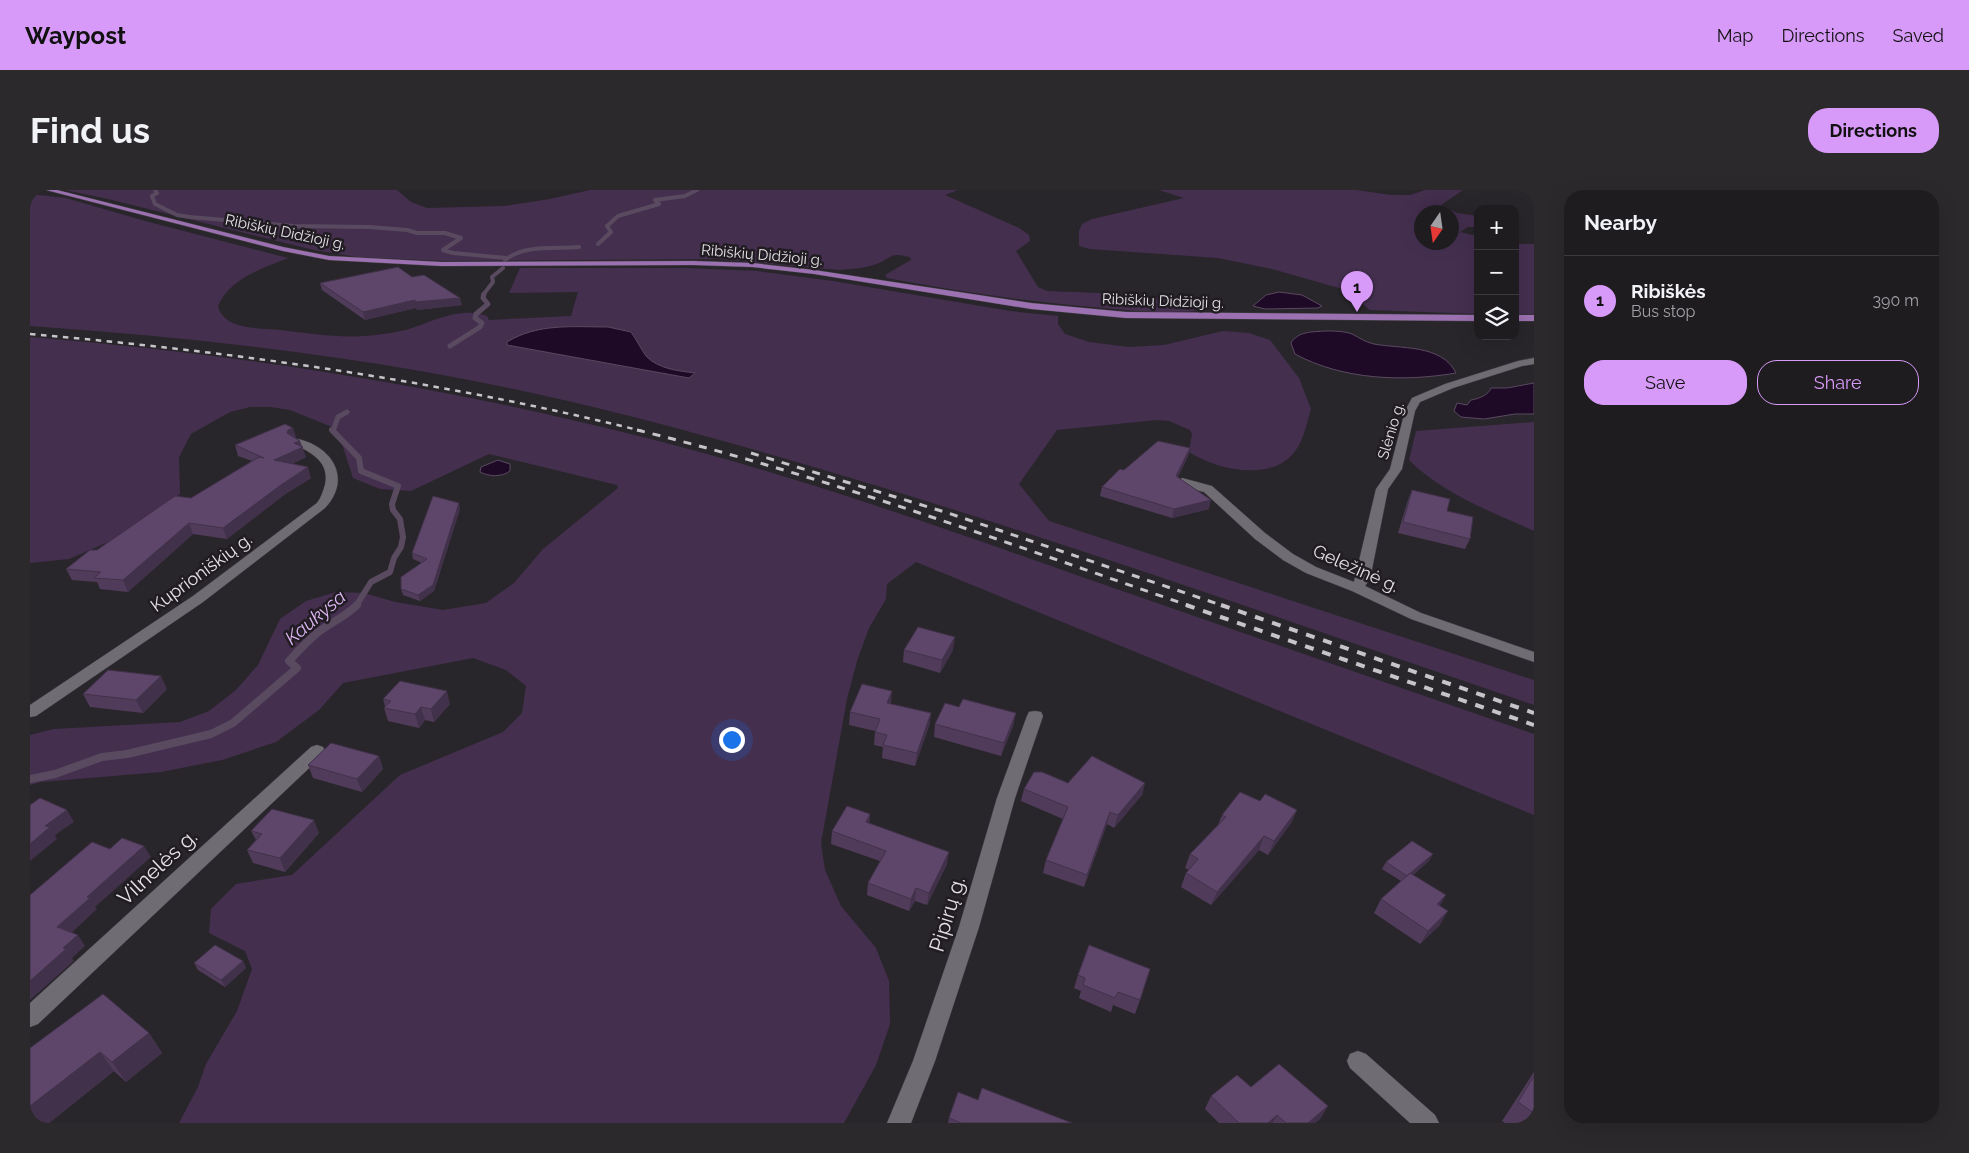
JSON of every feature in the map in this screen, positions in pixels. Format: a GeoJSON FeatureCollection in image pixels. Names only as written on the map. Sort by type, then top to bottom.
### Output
{"type":"FeatureCollection","features":[{"type":"Feature","properties":{"kind":"main road","name":"Ribiškių Didžioji g."},"geometry":{"type":"LineString","coordinates":[[49,190],[284,249],[354,260],[409,264],[694,263],[752,265],[814,272],[1031,306],[1126,315],[1474,318]]}},
{"type":"Feature","properties":{"kind":"main road"},"geometry":{"type":"LineString","coordinates":[[1519,318],[1534,318]]}},
{"type":"Feature","properties":{"kind":"street","name":"Slėnio g."},"geometry":{"type":"LineString","coordinates":[[1357,588],[1363,579],[1382,489],[1396,469],[1410,411],[1416,400],[1449,386],[1520,363],[1534,361]]}},
{"type":"Feature","properties":{"kind":"street","name":"Kuprioniškių g."},"geometry":{"type":"LineString","coordinates":[[30,712],[183,609],[276,541],[326,501],[332,472],[327,459],[313,449],[298,442]]}},
{"type":"Feature","properties":{"kind":"street","name":"Geležinė g."},"geometry":{"type":"LineString","coordinates":[[1182,482],[1208,489],[1260,536],[1288,557],[1311,570],[1357,588],[1416,616],[1534,657]]}},
{"type":"Feature","properties":{"kind":"street","name":"Pipirų g."},"geometry":{"type":"LineString","coordinates":[[899,1123],[924,1060],[969,927],[1006,798],[1035,716]]}},
{"type":"Feature","properties":{"kind":"street","name":"Vilnelės g."},"geometry":{"type":"LineString","coordinates":[[30,1017],[317,751]]}},
{"type":"Feature","properties":{"kind":"street"},"geometry":{"type":"LineString","coordinates":[[1358,1061],[1427,1123]]}},
{"type":"Feature","properties":{"kind":"shaded area"},"geometry":{"type":"Polygon","coordinates":[[[65,190],[397,190],[411,202],[427,208],[505,206],[590,190],[958,190],[945,195],[1019,228],[1029,235],[1030,241],[1016,251],[1038,287],[1047,291],[1102,293],[1168,300],[1185,305],[1196,311],[1144,311],[1066,305],[989,295],[887,278],[885,275],[911,260],[910,257],[899,255],[893,255],[870,266],[839,270],[718,259],[443,261],[357,257],[314,250],[65,190]]]}},
{"type":"Feature","properties":{"kind":"shaded area"},"geometry":{"type":"Polygon","coordinates":[[[1159,190],[1356,190],[1391,195],[1410,195],[1425,190],[1463,190],[1441,205],[1414,205],[1414,250],[1459,250],[1459,213],[1474,215],[1474,227],[1468,227],[1460,232],[1474,235],[1474,314],[1370,310],[1346,290],[1272,269],[1218,258],[1090,249],[1079,246],[1079,231],[1082,224],[1092,219],[1184,198],[1159,190]]]}},
{"type":"Feature","properties":{"kind":"shaded area"},"geometry":{"type":"Polygon","coordinates":[[[30,194],[66,198],[145,221],[288,258],[238,281],[223,296],[218,306],[222,315],[229,321],[241,326],[328,336],[384,334],[406,330],[446,316],[467,313],[487,316],[489,320],[571,316],[578,292],[509,293],[520,268],[686,268],[757,271],[833,281],[1010,311],[1058,316],[1058,324],[1065,334],[1089,342],[1129,347],[1164,345],[1223,331],[1249,333],[1270,340],[1299,378],[1311,409],[1301,441],[1296,450],[1286,460],[1274,467],[1259,470],[1229,468],[1214,464],[1189,452],[1192,434],[1190,430],[1169,421],[1157,420],[1057,430],[1019,484],[1049,521],[1534,680],[1534,705],[1045,539],[825,470],[598,408],[484,383],[328,356],[229,344],[30,326],[30,194]],[[608,327],[543,329],[531,332],[507,343],[508,345],[689,378],[695,374],[669,369],[651,361],[631,332],[608,327]]]}},
{"type":"Feature","properties":{"kind":"shaded area"},"geometry":{"type":"Polygon","coordinates":[[[1519,244],[1534,244],[1534,314],[1519,314],[1519,244]]]}},
{"type":"Feature","properties":{"kind":"shaded area"},"geometry":{"type":"Polygon","coordinates":[[[1279,292],[1302,295],[1322,306],[1318,308],[1265,309],[1253,306],[1266,295],[1279,292]]]}},
{"type":"Feature","properties":{"kind":"shaded area"},"geometry":{"type":"Polygon","coordinates":[[[556,327],[608,327],[631,332],[646,356],[656,364],[669,369],[695,373],[689,378],[507,345],[507,342],[519,336],[543,329],[556,327]]]}},
{"type":"Feature","properties":{"kind":"shaded area"},"geometry":{"type":"Polygon","coordinates":[[[1325,331],[1349,333],[1374,344],[1431,352],[1450,364],[1456,373],[1436,376],[1374,377],[1333,369],[1295,354],[1291,343],[1294,339],[1302,334],[1325,331]]]}},
{"type":"Feature","properties":{"kind":"shaded area"},"geometry":{"type":"Polygon","coordinates":[[[30,337],[119,345],[296,367],[472,398],[646,438],[732,461],[820,488],[951,531],[1534,734],[1534,815],[916,562],[887,584],[886,599],[869,628],[857,661],[847,699],[821,843],[825,870],[841,906],[876,948],[889,981],[890,1024],[876,1065],[844,1123],[179,1123],[198,1087],[206,1064],[237,1011],[252,969],[245,951],[209,933],[211,909],[236,884],[292,875],[400,775],[503,732],[522,713],[526,686],[506,670],[473,658],[343,683],[319,710],[276,742],[222,760],[161,772],[41,782],[30,785],[30,735],[54,729],[180,722],[209,711],[236,690],[258,665],[280,619],[306,601],[336,592],[364,593],[395,602],[443,610],[486,603],[514,583],[543,549],[618,488],[617,485],[489,454],[411,491],[380,489],[353,478],[341,441],[332,427],[290,410],[271,407],[250,407],[230,412],[191,434],[179,457],[180,494],[136,530],[69,559],[30,563],[30,337]]]}},
{"type":"Feature","properties":{"kind":"shaded area"},"geometry":{"type":"Polygon","coordinates":[[[1534,383],[1534,414],[1515,414],[1484,419],[1461,417],[1454,411],[1457,403],[1467,405],[1471,400],[1486,395],[1491,388],[1507,388],[1534,383]]]}},
{"type":"Feature","properties":{"kind":"shaded area"},"geometry":{"type":"Polygon","coordinates":[[[1534,422],[1534,531],[1484,509],[1452,492],[1422,472],[1409,460],[1416,431],[1534,422]]]}},
{"type":"Feature","properties":{"kind":"shaded area"},"geometry":{"type":"Polygon","coordinates":[[[498,460],[510,464],[510,471],[496,476],[480,472],[481,467],[498,460]]]}},
{"type":"Feature","properties":{"kind":"building"},"geometry":{"type":"Polygon","coordinates":[[[398,267],[412,277],[424,275],[460,298],[415,302],[415,300],[363,312],[320,283],[398,267]]]}},
{"type":"Feature","properties":{"kind":"building"},"geometry":{"type":"Polygon","coordinates":[[[285,424],[293,428],[288,430],[287,433],[300,441],[294,443],[303,447],[274,460],[308,467],[223,528],[189,523],[123,580],[94,578],[101,572],[66,569],[90,550],[97,550],[175,496],[191,498],[259,457],[264,458],[235,445],[285,424]]]}},
{"type":"Feature","properties":{"kind":"building"},"geometry":{"type":"Polygon","coordinates":[[[1158,441],[1190,448],[1176,476],[1211,500],[1174,509],[1102,487],[1120,469],[1124,470],[1158,441]]]}},
{"type":"Feature","properties":{"kind":"building"},"geometry":{"type":"Polygon","coordinates":[[[1412,490],[1450,499],[1447,511],[1473,517],[1470,539],[1403,522],[1412,490]]]}},
{"type":"Feature","properties":{"kind":"building"},"geometry":{"type":"Polygon","coordinates":[[[433,496],[459,503],[433,585],[418,595],[401,589],[401,577],[427,559],[412,553],[433,496]]]}},
{"type":"Feature","properties":{"kind":"building"},"geometry":{"type":"Polygon","coordinates":[[[918,627],[955,637],[942,660],[904,650],[918,627]]]}},
{"type":"Feature","properties":{"kind":"building"},"geometry":{"type":"Polygon","coordinates":[[[108,670],[161,676],[136,700],[83,694],[108,670]]]}},
{"type":"Feature","properties":{"kind":"building"},"geometry":{"type":"Polygon","coordinates":[[[400,681],[447,691],[431,709],[421,707],[415,714],[384,708],[391,701],[383,699],[400,681]]]}},
{"type":"Feature","properties":{"kind":"building"},"geometry":{"type":"Polygon","coordinates":[[[862,684],[892,691],[887,703],[931,713],[917,753],[883,745],[887,735],[875,732],[880,719],[850,712],[862,684]]]}},
{"type":"Feature","properties":{"kind":"building"},"geometry":{"type":"Polygon","coordinates":[[[963,699],[1016,713],[1004,743],[935,724],[945,703],[959,707],[963,699]]]}},
{"type":"Feature","properties":{"kind":"building"},"geometry":{"type":"Polygon","coordinates":[[[331,743],[379,756],[357,779],[308,765],[331,743]]]}},
{"type":"Feature","properties":{"kind":"building"},"geometry":{"type":"Polygon","coordinates":[[[1092,756],[1145,783],[1118,815],[1110,812],[1087,875],[1046,860],[1068,807],[1024,789],[1034,772],[1042,772],[1068,783],[1092,756]]]}},
{"type":"Feature","properties":{"kind":"building"},"geometry":{"type":"Polygon","coordinates":[[[1240,792],[1260,801],[1265,794],[1297,810],[1274,841],[1264,836],[1217,892],[1186,873],[1198,859],[1190,854],[1226,817],[1222,815],[1240,792]]]}},
{"type":"Feature","properties":{"kind":"building"},"geometry":{"type":"Polygon","coordinates":[[[40,798],[67,810],[45,826],[50,827],[30,844],[30,805],[40,798]]]}},
{"type":"Feature","properties":{"kind":"building"},"geometry":{"type":"Polygon","coordinates":[[[847,806],[870,814],[866,822],[949,852],[929,893],[916,888],[911,899],[868,883],[886,851],[832,831],[847,806]]]}},
{"type":"Feature","properties":{"kind":"building"},"geometry":{"type":"Polygon","coordinates":[[[272,809],[314,820],[280,858],[247,850],[262,834],[251,831],[272,809]]]}},
{"type":"Feature","properties":{"kind":"building"},"geometry":{"type":"Polygon","coordinates":[[[122,838],[144,846],[87,897],[90,898],[57,927],[78,935],[63,948],[66,949],[30,981],[30,895],[92,842],[110,849],[122,838]]]}},
{"type":"Feature","properties":{"kind":"building"},"geometry":{"type":"Polygon","coordinates":[[[1412,841],[1433,854],[1407,876],[1386,862],[1412,841]]]}},
{"type":"Feature","properties":{"kind":"building"},"geometry":{"type":"Polygon","coordinates":[[[1410,873],[1446,895],[1437,904],[1448,911],[1428,931],[1381,899],[1410,873]]]}},
{"type":"Feature","properties":{"kind":"building"},"geometry":{"type":"Polygon","coordinates":[[[215,945],[243,961],[221,980],[194,963],[215,945]]]}},
{"type":"Feature","properties":{"kind":"building"},"geometry":{"type":"Polygon","coordinates":[[[1089,945],[1150,969],[1140,1000],[1118,992],[1115,998],[1083,985],[1085,978],[1078,975],[1089,945]]]}},
{"type":"Feature","properties":{"kind":"building"},"geometry":{"type":"Polygon","coordinates":[[[103,994],[149,1033],[112,1062],[100,1052],[30,1106],[30,1048],[103,994]]]}},
{"type":"Feature","properties":{"kind":"building"},"geometry":{"type":"Polygon","coordinates":[[[1279,1064],[1328,1106],[1308,1123],[1286,1123],[1277,1115],[1268,1123],[1239,1123],[1211,1096],[1237,1075],[1251,1087],[1279,1064]]]}},
{"type":"Feature","properties":{"kind":"building"},"geometry":{"type":"Polygon","coordinates":[[[1534,1076],[1534,1113],[1518,1102],[1534,1076]]]}},
{"type":"Feature","properties":{"kind":"building"},"geometry":{"type":"Polygon","coordinates":[[[982,1088],[1072,1123],[961,1123],[949,1118],[958,1092],[978,1100],[982,1088]]]}},
{"type":"Feature","properties":{"kind":"waterway"},"geometry":{"type":"LineString","coordinates":[[155,190],[157,193],[152,196],[155,204],[177,215],[293,226],[369,227],[407,230],[417,233],[445,233],[461,238],[443,250],[453,253],[506,258]]}},
{"type":"Feature","properties":{"kind":"waterway","name":"Kaukysa"},"geometry":{"type":"LineString","coordinates":[[598,244],[611,232],[607,226],[618,216],[659,204],[655,200],[685,196],[697,190]]}},
{"type":"Feature","properties":{"kind":"waterway","name":"Kaukysa"},"geometry":{"type":"LineString","coordinates":[[505,260],[531,249],[579,247]]}},
{"type":"Feature","properties":{"kind":"waterway","name":"Kaukysa"},"geometry":{"type":"LineString","coordinates":[[483,295],[493,282],[492,277],[503,268]]}},
{"type":"Feature","properties":{"kind":"waterway","name":"Kaukysa"},"geometry":{"type":"LineString","coordinates":[[450,346],[480,327],[482,323],[475,318],[476,314],[488,304],[483,298],[484,294]]}},
{"type":"Feature","properties":{"kind":"waterway","name":"Kaukysa"},"geometry":{"type":"LineString","coordinates":[[333,431],[338,417],[347,412]]}},
{"type":"Feature","properties":{"kind":"waterway","name":"Kaukysa"},"geometry":{"type":"LineString","coordinates":[[332,430],[359,458],[361,471],[398,486],[392,504],[393,510],[400,519],[403,537],[401,547],[394,558],[390,572],[371,582],[356,606]]}},
{"type":"Feature","properties":{"kind":"waterway","name":"Kaukysa"},"geometry":{"type":"LineString","coordinates":[[30,779],[55,774],[102,757],[127,754],[211,734],[233,723],[297,668],[289,661],[308,641],[356,606]]}},
{"type":"Feature","properties":{"kind":"railway"},"geometry":{"type":"LineString","coordinates":[[30,334],[185,350],[338,370],[491,397],[642,431]]}},
{"type":"Feature","properties":{"kind":"railway"},"geometry":{"type":"LineString","coordinates":[[637,430],[707,448],[846,489],[1190,606]]}},
{"type":"Feature","properties":{"kind":"railway"},"geometry":{"type":"LineString","coordinates":[[751,453],[948,513],[1224,606]]}},
{"type":"Feature","properties":{"kind":"railway"},"geometry":{"type":"LineString","coordinates":[[1186,605],[1534,725]]}},
{"type":"Feature","properties":{"kind":"railway"},"geometry":{"type":"LineString","coordinates":[[1221,605],[1534,713]]}},
{"type":"Feature","properties":{"kind":"place","name":"Ribiškės"},"geometry":{"type":"Point","coordinates":[1357,312]}}]}
